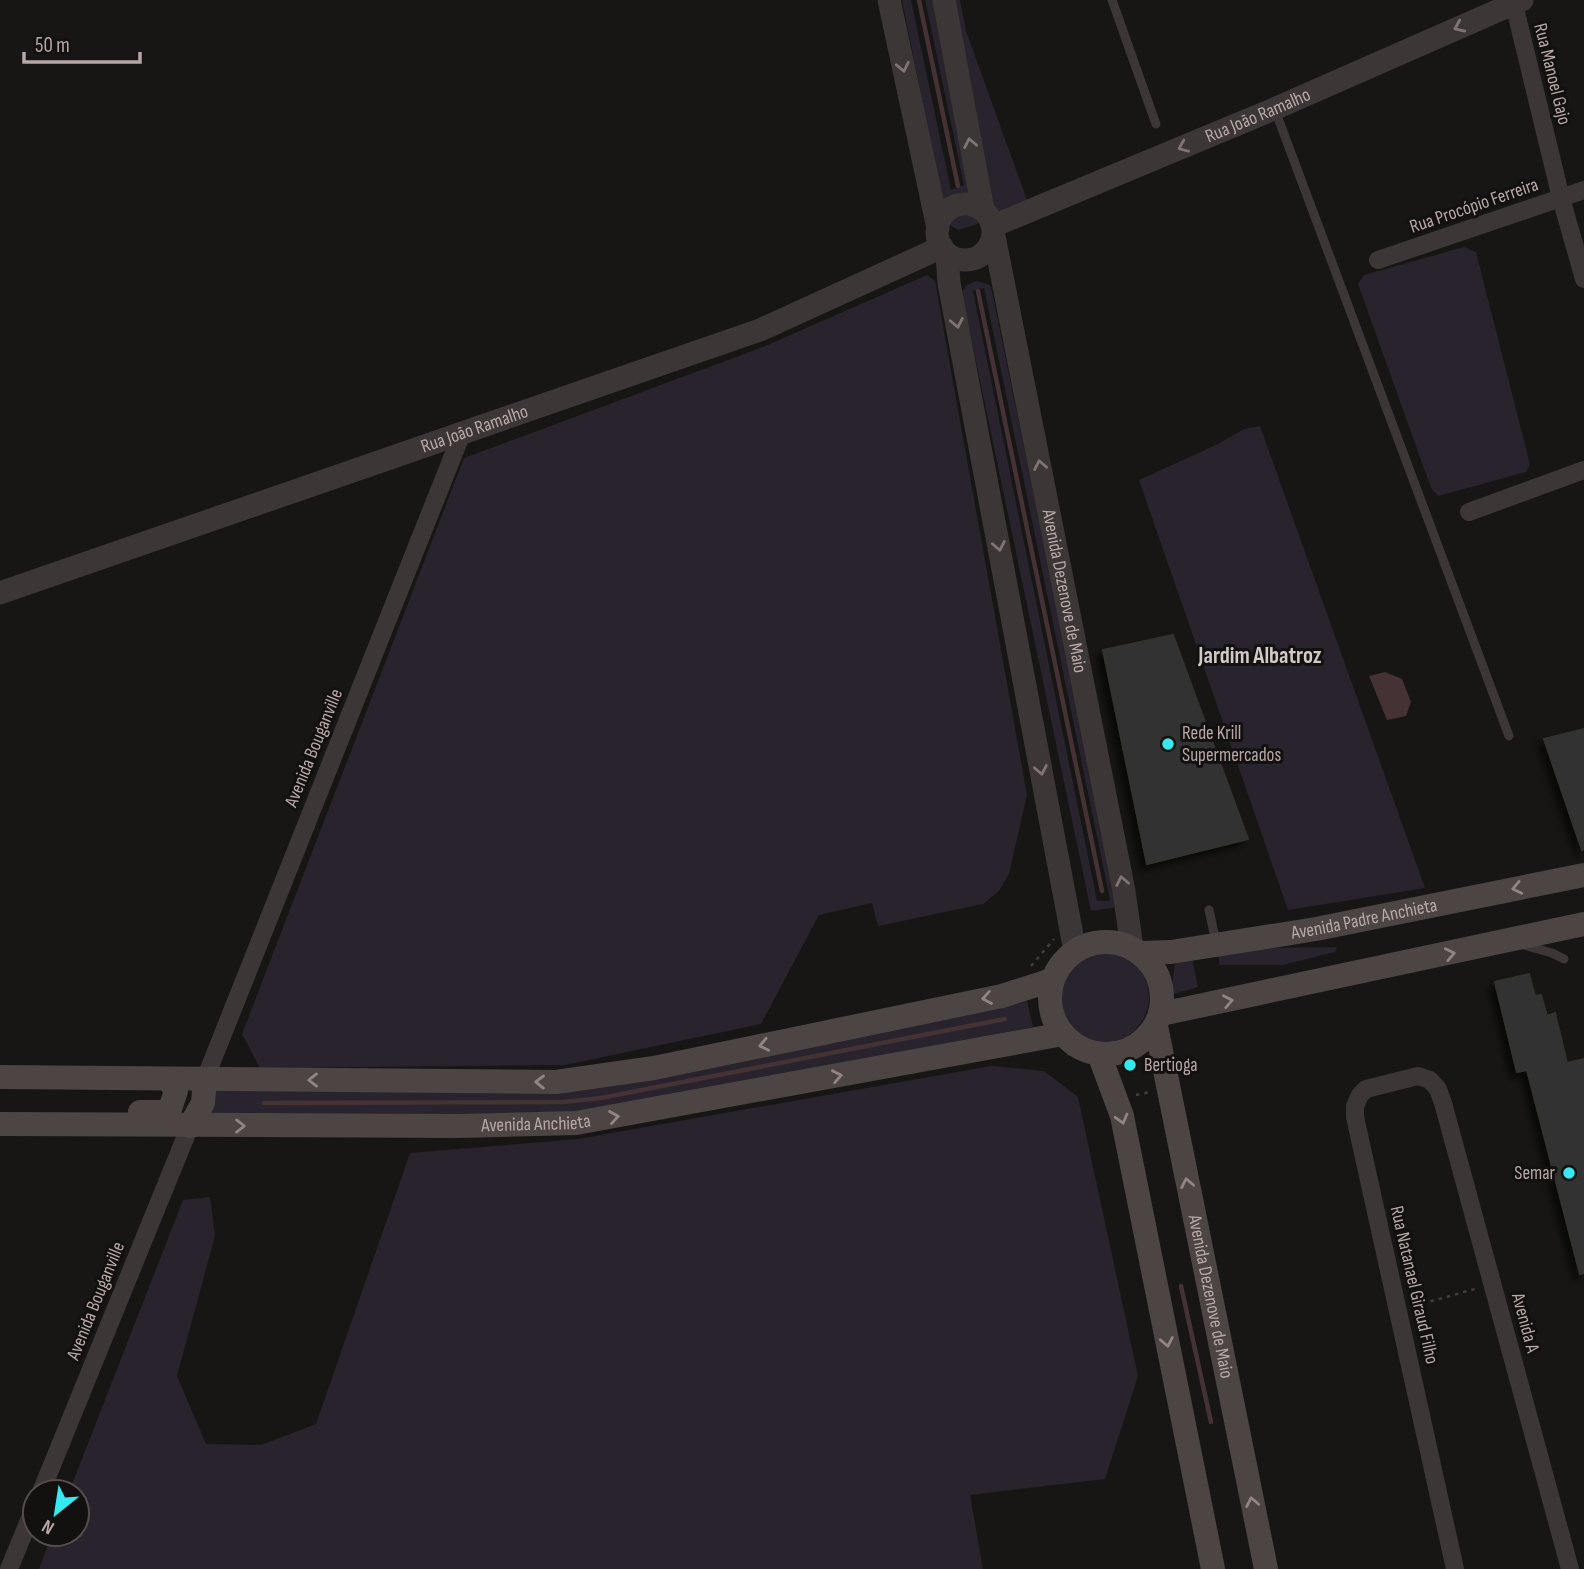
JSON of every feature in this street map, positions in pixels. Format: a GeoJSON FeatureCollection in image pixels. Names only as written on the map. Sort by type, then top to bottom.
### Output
{"type":"FeatureCollection","features":[{"type":"Feature","properties":{"kind":"main road","name":"Avenida Padre Anchieta"},"geometry":{"type":"LineString","coordinates":[[1136,951],[1171,952],[1316,929],[1584,875]]}},
{"type":"Feature","properties":{"kind":"main road"},"geometry":{"type":"LineString","coordinates":[[1158,1020],[1584,924]]}},
{"type":"Feature","properties":{"kind":"main road"},"geometry":{"type":"LineString","coordinates":[[1118,943],[1136,951],[1153,966],[1160,981],[1163,998],[1158,1020],[1138,1045],[1113,1055],[1079,1047],[1063,1034],[1053,1018],[1050,999],[1052,980],[1062,964],[1075,951],[1089,944],[1118,943]]}},
{"type":"Feature","properties":{"kind":"main road","name":"Avenida Anchieta"},"geometry":{"type":"LineString","coordinates":[[0,1077],[556,1083],[654,1068],[1002,996],[1052,980]]}},
{"type":"Feature","properties":{"kind":"main road","name":"Avenida Dezenove de Maio"},"geometry":{"type":"LineString","coordinates":[[1158,1020],[1266,1569]]}},
{"type":"Feature","properties":{"kind":"main road","name":"Avenida Anchieta"},"geometry":{"type":"LineString","coordinates":[[0,1124],[472,1126],[576,1123],[1063,1034]]}},
{"type":"Feature","properties":{"kind":"main road"},"geometry":{"type":"LineString","coordinates":[[1100,1054],[1122,1116],[1213,1569]]}},
{"type":"Feature","properties":{"kind":"main road"},"geometry":{"type":"LineString","coordinates":[[190,1126],[203,1103],[205,1079]]}},
{"type":"Feature","properties":{"kind":"main road"},"geometry":{"type":"LineString","coordinates":[[79,1124],[100,1113],[163,1112],[170,1109],[176,1091],[169,1080]]}},
{"type":"Feature","properties":{"kind":"street"},"geometry":{"type":"LineString","coordinates":[[889,0],[942,244],[1075,951]]}},
{"type":"Feature","properties":{"kind":"street","name":"Avenida Dezenove de Maio"},"geometry":{"type":"LineString","coordinates":[[944,0],[1002,270],[1136,951]]}},
{"type":"Feature","properties":{"kind":"street","name":"Rua João Ramalho"},"geometry":{"type":"LineString","coordinates":[[990,224],[1274,109],[1516,1]]}},
{"type":"Feature","properties":{"kind":"street","name":"Rua Manoel Gajo"},"geometry":{"type":"LineString","coordinates":[[1516,1],[1561,198],[1584,279]]}},
{"type":"Feature","properties":{"kind":"street","name":"Rua Procópio Ferreira"},"geometry":{"type":"LineString","coordinates":[[1378,260],[1584,190]]}},
{"type":"Feature","properties":{"kind":"street"},"geometry":{"type":"LineString","coordinates":[[974,205],[990,224],[991,245],[976,258],[967,260],[942,244],[943,215],[955,206],[974,205]]}},
{"type":"Feature","properties":{"kind":"street","name":"Rua João Ramalho"},"geometry":{"type":"LineString","coordinates":[[0,593],[760,330],[942,244]]}},
{"type":"Feature","properties":{"kind":"street"},"geometry":{"type":"LineString","coordinates":[[949,283],[968,276],[1002,270]]}},
{"type":"Feature","properties":{"kind":"street","name":"Avenida Bouganville"},"geometry":{"type":"LineString","coordinates":[[205,1079],[462,433]]}},
{"type":"Feature","properties":{"kind":"street"},"geometry":{"type":"LineString","coordinates":[[1469,512],[1584,470]]}},
{"type":"Feature","properties":{"kind":"street","name":"Rua Natanael Giraud Filho"},"geometry":{"type":"LineString","coordinates":[[1438,1089],[1430,1080],[1418,1076],[1366,1089],[1355,1106],[1355,1117],[1455,1569]]}},
{"type":"Feature","properties":{"kind":"street","name":"Avenida A"},"geometry":{"type":"LineString","coordinates":[[1438,1089],[1570,1569]]}},
{"type":"Feature","properties":{"kind":"street","name":"Avenida Bouganville"},"geometry":{"type":"LineString","coordinates":[[47,1478],[190,1126]]}},
{"type":"Feature","properties":{"kind":"street"},"geometry":{"type":"LineString","coordinates":[[9,1569],[21,1540]]}},
{"type":"Feature","properties":{"kind":"lane"},"geometry":{"type":"LineString","coordinates":[[1112,0],[1156,124]]}},
{"type":"Feature","properties":{"kind":"lane"},"geometry":{"type":"LineString","coordinates":[[1274,109],[1509,736]]}},
{"type":"Feature","properties":{"kind":"lane"},"geometry":{"type":"LineString","coordinates":[[1209,910],[1216,944]]}},
{"type":"Feature","properties":{"kind":"lane"},"geometry":{"type":"LineString","coordinates":[[1512,941],[1564,959]]}},
{"type":"Feature","properties":{"kind":"path"},"geometry":{"type":"LineString","coordinates":[[1398,1311],[1492,1285]]}},
{"type":"Feature","properties":{"kind":"shaded area"},"geometry":{"type":"Polygon","coordinates":[[[902,0],[911,0],[951,190],[964,185],[925,0],[960,0],[966,31],[1027,200],[975,225],[958,230],[950,225],[944,209],[902,0]]]}},
{"type":"Feature","properties":{"kind":"shaded area"},"geometry":{"type":"Polygon","coordinates":[[[1464,247],[1476,252],[1530,464],[1526,472],[1438,496],[1431,488],[1358,284],[1364,275],[1464,247]]]}},
{"type":"Feature","properties":{"kind":"shaded area"},"geometry":{"type":"Polygon","coordinates":[[[927,275],[935,281],[1027,795],[1009,874],[999,891],[983,904],[878,926],[872,903],[819,915],[761,1024],[565,1065],[260,1068],[242,1034],[464,458],[763,347],[927,275]]]}},
{"type":"Feature","properties":{"kind":"shaded area"},"geometry":{"type":"Polygon","coordinates":[[[976,281],[990,285],[993,296],[1118,907],[1091,911],[964,304],[962,292],[967,285],[976,281]],[[984,288],[973,291],[1097,901],[1110,900],[984,288]]]}},
{"type":"Feature","properties":{"kind":"shaded area"},"geometry":{"type":"Polygon","coordinates":[[[1260,426],[1425,888],[1288,910],[1139,480],[1216,445],[1244,429],[1260,426]]]}},
{"type":"Feature","properties":{"kind":"shaded area"},"geometry":{"type":"Polygon","coordinates":[[[1385,672],[1402,679],[1411,702],[1406,716],[1387,720],[1369,676],[1385,672]]]}},
{"type":"Feature","properties":{"kind":"shaded area"},"geometry":{"type":"Polygon","coordinates":[[[1337,947],[1335,952],[1283,965],[1219,965],[1219,952],[1256,948],[1337,947]]]}},
{"type":"Feature","properties":{"kind":"shaded area"},"geometry":{"type":"Polygon","coordinates":[[[1103,951],[1121,955],[1135,965],[1145,979],[1149,997],[1145,1015],[1135,1029],[1121,1039],[1103,1043],[1085,1039],[1071,1029],[1061,1015],[1057,997],[1061,979],[1071,965],[1085,955],[1103,951]]]}},
{"type":"Feature","properties":{"kind":"shaded area"},"geometry":{"type":"Polygon","coordinates":[[[1192,958],[1198,987],[1171,995],[1175,963],[1192,958]]]}},
{"type":"Feature","properties":{"kind":"shaded area"},"geometry":{"type":"Polygon","coordinates":[[[1027,1001],[1033,1027],[574,1114],[206,1115],[210,1090],[609,1086],[999,1009],[1027,1001]]]}},
{"type":"Feature","properties":{"kind":"shaded area"},"geometry":{"type":"Polygon","coordinates":[[[991,1066],[1044,1071],[1078,1097],[1138,1376],[1105,1479],[970,1495],[983,1569],[39,1569],[47,1548],[91,1548],[91,1478],[74,1478],[183,1200],[210,1197],[215,1236],[177,1376],[206,1444],[261,1445],[316,1424],[410,1153],[578,1139],[991,1066]]]}},
{"type":"Feature","properties":{"kind":"building","name":"Rede Krill Supermercados"},"geometry":{"type":"Polygon","coordinates":[[[1173,635],[1248,839],[1147,864],[1103,650],[1173,635]]]}},
{"type":"Feature","properties":{"kind":"building"},"geometry":{"type":"Polygon","coordinates":[[[1584,729],[1584,849],[1582,850],[1544,739],[1584,729]]]}},
{"type":"Feature","properties":{"kind":"building"},"geometry":{"type":"Polygon","coordinates":[[[1529,974],[1535,996],[1541,995],[1547,1016],[1555,1013],[1567,1063],[1584,1059],[1584,1273],[1580,1274],[1527,1070],[1517,1072],[1495,982],[1529,974]]]}},
{"type":"Feature","properties":{"kind":"waterway"},"geometry":{"type":"LineString","coordinates":[[919,0],[958,186]]}},
{"type":"Feature","properties":{"kind":"waterway"},"geometry":{"type":"LineString","coordinates":[[978,291],[1102,891]]}},
{"type":"Feature","properties":{"kind":"waterway"},"geometry":{"type":"LineString","coordinates":[[264,1103],[563,1102],[601,1098],[1005,1019]]}},
{"type":"Feature","properties":{"kind":"waterway"},"geometry":{"type":"LineString","coordinates":[[1181,1286],[1211,1422]]}},
{"type":"Feature","properties":{"kind":"place","name":"Rede Krill Supermercados"},"geometry":{"type":"Point","coordinates":[1168,744]}},
{"type":"Feature","properties":{"kind":"place","name":"Bertioga"},"geometry":{"type":"Point","coordinates":[1130,1065]}},
{"type":"Feature","properties":{"kind":"place","name":"Semar"},"geometry":{"type":"Point","coordinates":[1569,1173]}},
{"type":"Feature","properties":{"kind":"district","name":"Jardim Albatroz"},"geometry":{"type":"Point","coordinates":[1260,656]}}]}
